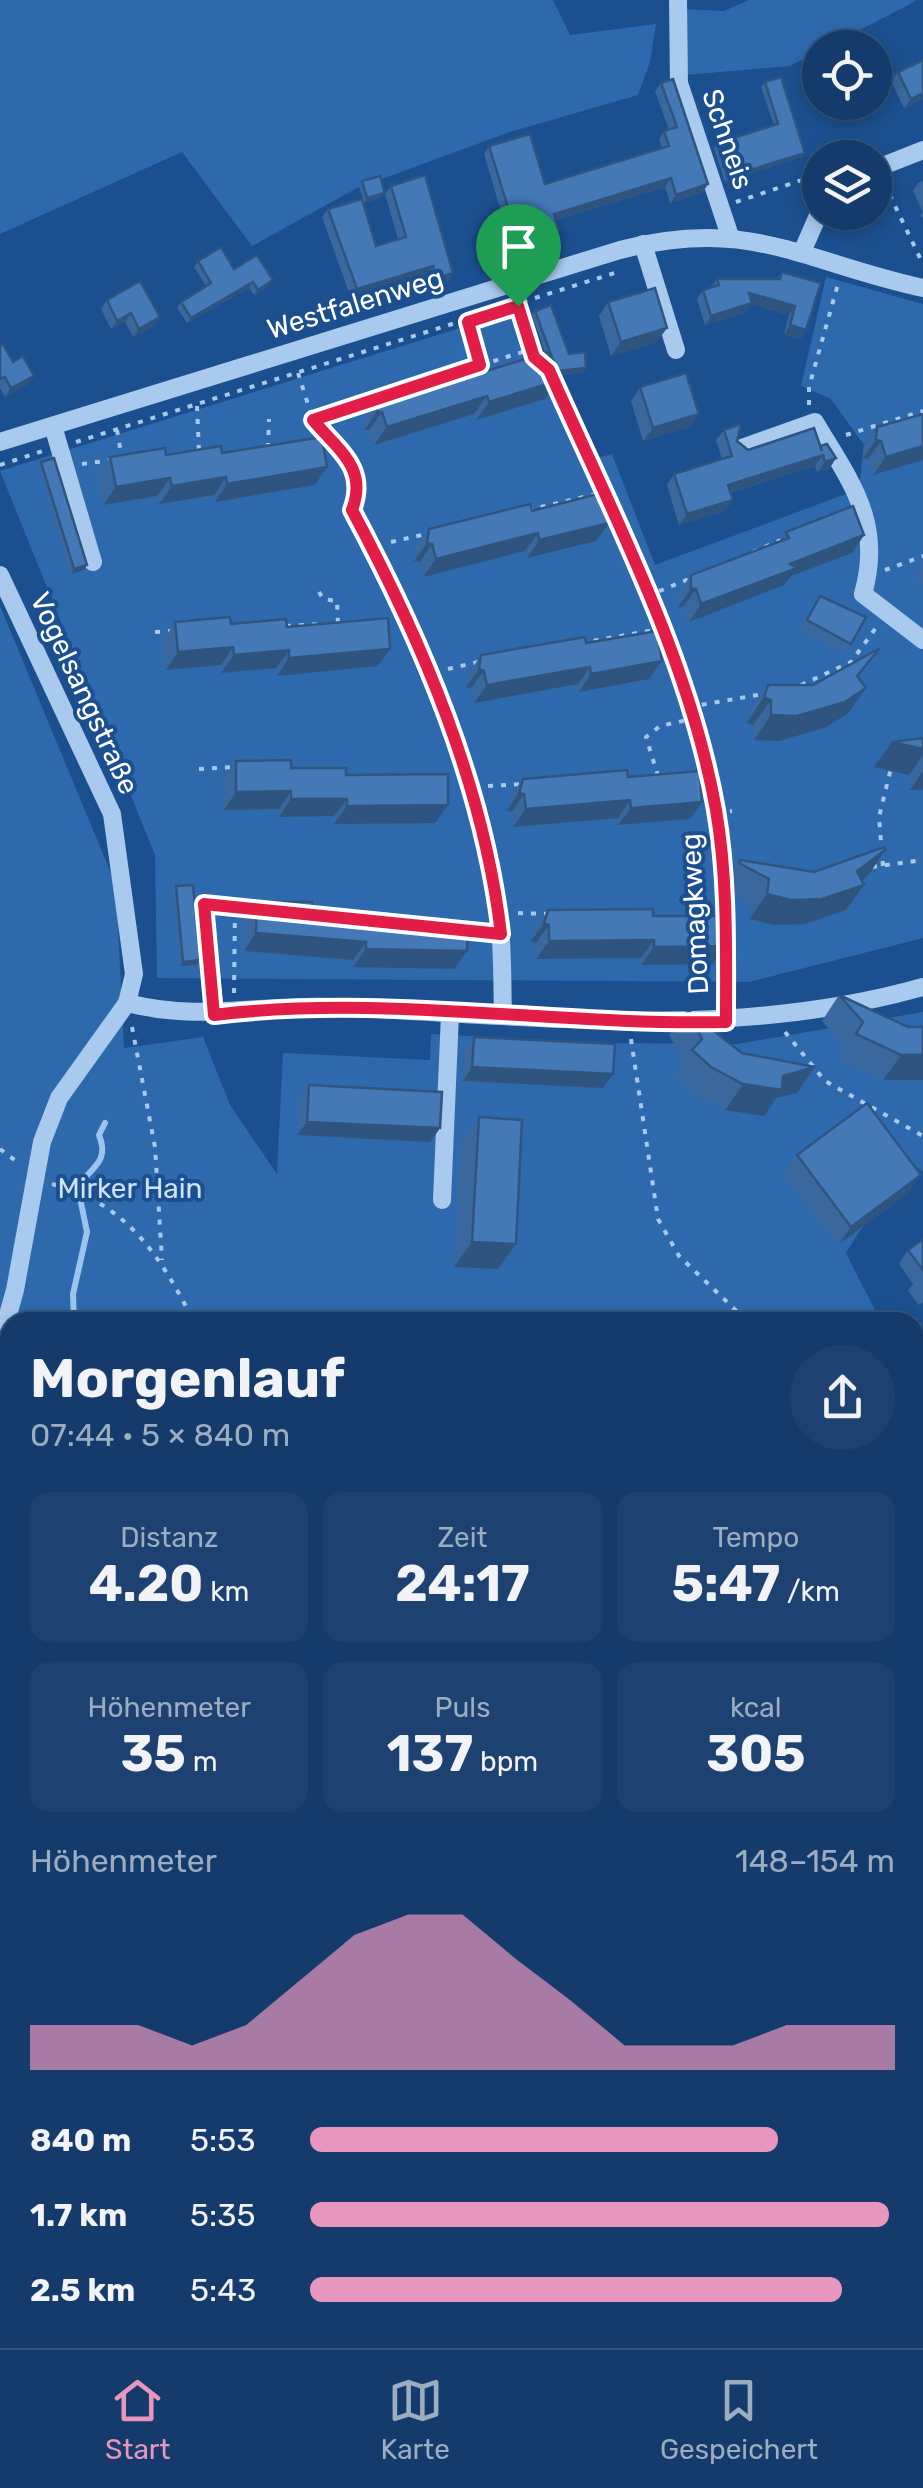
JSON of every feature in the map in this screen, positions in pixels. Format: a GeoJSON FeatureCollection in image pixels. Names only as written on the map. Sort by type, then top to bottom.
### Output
{"type":"FeatureCollection","features":[{"type":"Feature","properties":{"kind":"street","name":"Schneis"},"geometry":{"type":"LineString","coordinates":[[678,0],[679,83],[730,236]]}},
{"type":"Feature","properties":{"kind":"street"},"geometry":{"type":"LineString","coordinates":[[892,162],[923,150]]}},
{"type":"Feature","properties":{"kind":"street"},"geometry":{"type":"LineString","coordinates":[[802,252],[811,230]]}},
{"type":"Feature","properties":{"kind":"street","name":"Westfalenweg"},"geometry":{"type":"LineString","coordinates":[[0,442],[643,244],[730,236],[802,252],[923,288]]}},
{"type":"Feature","properties":{"kind":"street"},"geometry":{"type":"LineString","coordinates":[[643,244],[676,350]]}},
{"type":"Feature","properties":{"kind":"street"},"geometry":{"type":"LineString","coordinates":[[742,448],[815,422],[864,504],[866,585],[886,612],[923,640]]}},
{"type":"Feature","properties":{"kind":"street"},"geometry":{"type":"LineString","coordinates":[[53,426],[93,562]]}},
{"type":"Feature","properties":{"kind":"street"},"geometry":{"type":"LineString","coordinates":[[352,510],[429,675],[469,787],[498,913],[503,1016]]}},
{"type":"Feature","properties":{"kind":"street","name":"Vogelsangstraße"},"geometry":{"type":"LineString","coordinates":[[0,575],[112,814],[134,974],[127,1003]]}},
{"type":"Feature","properties":{"kind":"street"},"geometry":{"type":"LineString","coordinates":[[204,904],[224,1014]]}},
{"type":"Feature","properties":{"kind":"street","name":"Domagkweg"},"geometry":{"type":"LineString","coordinates":[[127,1003],[183,1015],[326,1007],[628,1024],[773,1017],[881,999],[923,987]]}},
{"type":"Feature","properties":{"kind":"street"},"geometry":{"type":"LineString","coordinates":[[9,1312],[42,1142],[59,1098],[127,1003]]}},
{"type":"Feature","properties":{"kind":"street"},"geometry":{"type":"LineString","coordinates":[[442,1200],[450,1014]]}},
{"type":"Feature","properties":{"kind":"path"},"geometry":{"type":"LineString","coordinates":[[722,206],[802,180]]}},
{"type":"Feature","properties":{"kind":"path"},"geometry":{"type":"LineString","coordinates":[[892,201],[923,264]]}},
{"type":"Feature","properties":{"kind":"path"},"geometry":{"type":"LineString","coordinates":[[815,422],[809,387],[843,265]]}},
{"type":"Feature","properties":{"kind":"path"},"geometry":{"type":"LineString","coordinates":[[0,465],[622,271]]}},
{"type":"Feature","properties":{"kind":"path"},"geometry":{"type":"LineString","coordinates":[[518,306],[534,357],[540,361]]}},
{"type":"Feature","properties":{"kind":"path"},"geometry":{"type":"LineString","coordinates":[[468,322],[480,365]]}},
{"type":"Feature","properties":{"kind":"path"},"geometry":{"type":"LineString","coordinates":[[313,420],[532,349]]}},
{"type":"Feature","properties":{"kind":"path","name":"Domagkweg"},"geometry":{"type":"LineString","coordinates":[[549,370],[647,596],[689,707],[716,813],[723,881],[726,1022]]}},
{"type":"Feature","properties":{"kind":"path"},"geometry":{"type":"LineString","coordinates":[[298,373],[313,420],[356,471],[360,489],[352,510]]}},
{"type":"Feature","properties":{"kind":"path"},"geometry":{"type":"LineString","coordinates":[[196,404],[200,456]]}},
{"type":"Feature","properties":{"kind":"path"},"geometry":{"type":"LineString","coordinates":[[829,444],[851,432],[923,411]]}},
{"type":"Feature","properties":{"kind":"path"},"geometry":{"type":"LineString","coordinates":[[269,419],[268,450],[284,449]]}},
{"type":"Feature","properties":{"kind":"path"},"geometry":{"type":"LineString","coordinates":[[66,466],[123,460],[116,430]]}},
{"type":"Feature","properties":{"kind":"path"},"geometry":{"type":"LineString","coordinates":[[317,446],[334,445]]}},
{"type":"Feature","properties":{"kind":"path"},"geometry":{"type":"LineString","coordinates":[[526,511],[603,492]]}},
{"type":"Feature","properties":{"kind":"path"},"geometry":{"type":"LineString","coordinates":[[372,547],[430,533]]}},
{"type":"Feature","properties":{"kind":"path"},"geometry":{"type":"LineString","coordinates":[[738,558],[792,535]]}},
{"type":"Feature","properties":{"kind":"path"},"geometry":{"type":"LineString","coordinates":[[866,585],[923,556]]}},
{"type":"Feature","properties":{"kind":"path"},"geometry":{"type":"LineString","coordinates":[[647,596],[702,574]]}},
{"type":"Feature","properties":{"kind":"path"},"geometry":{"type":"LineString","coordinates":[[318,592],[324,599],[336,601],[338,624]]}},
{"type":"Feature","properties":{"kind":"path"},"geometry":{"type":"LineString","coordinates":[[792,688],[852,662],[886,612]]}},
{"type":"Feature","properties":{"kind":"path"},"geometry":{"type":"LineString","coordinates":[[283,626],[348,623]]}},
{"type":"Feature","properties":{"kind":"path"},"geometry":{"type":"LineString","coordinates":[[563,646],[660,629]]}},
{"type":"Feature","properties":{"kind":"path"},"geometry":{"type":"LineString","coordinates":[[156,632],[174,631]]}},
{"type":"Feature","properties":{"kind":"path"},"geometry":{"type":"LineString","coordinates":[[429,675],[486,660]]}},
{"type":"Feature","properties":{"kind":"path"},"geometry":{"type":"LineString","coordinates":[[689,707],[775,692]]}},
{"type":"Feature","properties":{"kind":"path"},"geometry":{"type":"LineString","coordinates":[[658,776],[646,738],[658,732],[660,726],[692,719]]}},
{"type":"Feature","properties":{"kind":"path"},"geometry":{"type":"LineString","coordinates":[[884,866],[879,817],[892,766],[901,756]]}},
{"type":"Feature","properties":{"kind":"path"},"geometry":{"type":"LineString","coordinates":[[199,769],[249,769]]}},
{"type":"Feature","properties":{"kind":"path"},"geometry":{"type":"LineString","coordinates":[[639,777],[674,775]]}},
{"type":"Feature","properties":{"kind":"path"},"geometry":{"type":"LineString","coordinates":[[469,787],[526,784]]}},
{"type":"Feature","properties":{"kind":"path"},"geometry":{"type":"LineString","coordinates":[[716,813],[732,811]]}},
{"type":"Feature","properties":{"kind":"path"},"geometry":{"type":"LineString","coordinates":[[866,868],[923,860]]}},
{"type":"Feature","properties":{"kind":"path"},"geometry":{"type":"LineString","coordinates":[[723,881],[741,879]]}},
{"type":"Feature","properties":{"kind":"path"},"geometry":{"type":"LineString","coordinates":[[204,904],[254,910]]}},
{"type":"Feature","properties":{"kind":"path"},"geometry":{"type":"LineString","coordinates":[[224,1014],[234,908]]}},
{"type":"Feature","properties":{"kind":"path"},"geometry":{"type":"LineString","coordinates":[[498,913],[555,914]]}},
{"type":"Feature","properties":{"kind":"path"},"geometry":{"type":"LineString","coordinates":[[127,1003],[155,1147],[162,1260]]}},
{"type":"Feature","properties":{"kind":"path"},"geometry":{"type":"LineString","coordinates":[[773,1017],[825,1081],[923,1136]]}},
{"type":"Feature","properties":{"kind":"path"},"geometry":{"type":"LineString","coordinates":[[628,1024],[658,1219],[679,1256],[738,1312]]}},
{"type":"Feature","properties":{"kind":"path"},"geometry":{"type":"LineString","coordinates":[[0,1149],[34,1179],[88,1193],[162,1260],[189,1312]]}},
{"type":"Feature","properties":{"kind":"green space"},"geometry":{"type":"Polygon","coordinates":[[[0,0],[553,0],[570,35],[656,24],[650,62],[638,95],[510,132],[357,188],[252,246],[182,152],[0,234],[0,0]]]}},
{"type":"Feature","properties":{"kind":"green space"},"geometry":{"type":"Polygon","coordinates":[[[749,0],[916,0],[860,30],[802,30],[802,60],[790,66],[685,75],[684,9],[724,11],[749,0]]]}},
{"type":"Feature","properties":{"kind":"green space"},"geometry":{"type":"Polygon","coordinates":[[[826,277],[923,304],[923,938],[749,982],[157,978],[155,855],[0,471],[518,310],[582,462],[612,454],[655,565],[859,489],[864,445],[831,399],[801,386],[826,277]]]}},
{"type":"Feature","properties":{"kind":"green space","name":"Mirker Hain"},"geometry":{"type":"Polygon","coordinates":[[[0,606],[116,885],[124,1048],[203,1037],[230,1105],[277,1174],[283,1053],[430,1060],[431,1034],[604,1043],[737,1044],[923,1012],[923,1172],[871,1130],[878,1202],[846,1253],[876,1312],[0,1312],[0,606]]]}},
{"type":"Feature","properties":{"kind":"building"},"geometry":{"type":"Polygon","coordinates":[[[923,60],[923,93],[911,99],[898,72],[923,60]]]}},
{"type":"Feature","properties":{"kind":"building"},"geometry":{"type":"Polygon","coordinates":[[[781,77],[802,154],[728,177],[717,143],[778,124],[765,82],[781,77]]]}},
{"type":"Feature","properties":{"kind":"building"},"geometry":{"type":"Polygon","coordinates":[[[673,79],[708,184],[676,195],[671,178],[554,214],[559,229],[518,240],[489,146],[530,134],[545,184],[669,146],[664,131],[677,127],[661,83],[673,79]]]}},
{"type":"Feature","properties":{"kind":"building"},"geometry":{"type":"Polygon","coordinates":[[[425,175],[453,273],[437,278],[433,266],[357,289],[328,209],[362,199],[376,246],[406,237],[391,186],[425,175]]]}},
{"type":"Feature","properties":{"kind":"building"},"geometry":{"type":"Polygon","coordinates":[[[380,176],[385,193],[367,198],[362,181],[380,176]]]}},
{"type":"Feature","properties":{"kind":"building"},"geometry":{"type":"Polygon","coordinates":[[[221,247],[234,269],[257,255],[273,280],[258,290],[253,282],[191,318],[181,302],[211,283],[198,261],[221,247]]]}},
{"type":"Feature","properties":{"kind":"building"},"geometry":{"type":"Polygon","coordinates":[[[782,272],[821,283],[806,330],[790,325],[795,306],[749,293],[752,303],[711,316],[703,290],[719,285],[717,279],[780,279],[782,272]]]}},
{"type":"Feature","properties":{"kind":"building"},"geometry":{"type":"Polygon","coordinates":[[[140,281],[160,317],[139,329],[131,313],[117,321],[107,300],[140,281]]]}},
{"type":"Feature","properties":{"kind":"building"},"geometry":{"type":"Polygon","coordinates":[[[655,288],[667,328],[621,342],[608,302],[655,288]]]}},
{"type":"Feature","properties":{"kind":"building"},"geometry":{"type":"Polygon","coordinates":[[[551,305],[569,354],[585,352],[586,368],[557,371],[535,311],[551,305]]]}},
{"type":"Feature","properties":{"kind":"building"},"geometry":{"type":"Polygon","coordinates":[[[3,344],[13,362],[23,356],[34,376],[11,388],[5,377],[0,379],[3,344]]]}},
{"type":"Feature","properties":{"kind":"building"},"geometry":{"type":"Polygon","coordinates":[[[548,352],[557,381],[489,402],[487,396],[387,427],[382,412],[377,412],[378,398],[478,367],[480,373],[548,352]]]}},
{"type":"Feature","properties":{"kind":"building"},"geometry":{"type":"Polygon","coordinates":[[[686,373],[699,414],[653,428],[640,387],[686,373]]]}},
{"type":"Feature","properties":{"kind":"building"},"geometry":{"type":"Polygon","coordinates":[[[923,414],[923,446],[886,457],[881,441],[876,440],[877,427],[923,414]]]}},
{"type":"Feature","properties":{"kind":"building"},"geometry":{"type":"Polygon","coordinates":[[[741,424],[737,441],[748,450],[814,428],[820,446],[827,444],[836,458],[825,462],[823,455],[728,485],[733,500],[687,514],[674,474],[732,456],[724,430],[741,424]]]}},
{"type":"Feature","properties":{"kind":"building"},"geometry":{"type":"Polygon","coordinates":[[[322,437],[327,467],[227,484],[226,477],[172,486],[170,478],[116,487],[110,457],[165,448],[166,455],[221,446],[222,453],[322,437]]]}},
{"type":"Feature","properties":{"kind":"building"},"geometry":{"type":"Polygon","coordinates":[[[54,458],[87,565],[74,569],[41,462],[54,458]]]}},
{"type":"Feature","properties":{"kind":"building"},"geometry":{"type":"Polygon","coordinates":[[[601,493],[609,523],[539,540],[538,533],[436,559],[432,544],[427,543],[429,529],[530,504],[532,511],[601,493]]]}},
{"type":"Feature","properties":{"kind":"building"},"geometry":{"type":"Polygon","coordinates":[[[853,506],[864,535],[790,564],[797,568],[701,604],[696,589],[691,589],[691,575],[789,538],[786,532],[853,506]]]}},
{"type":"Feature","properties":{"kind":"building"},"geometry":{"type":"Polygon","coordinates":[[[820,596],[866,617],[851,644],[807,620],[820,596]]]}},
{"type":"Feature","properties":{"kind":"building"},"geometry":{"type":"Polygon","coordinates":[[[230,617],[231,624],[286,619],[287,627],[388,618],[390,649],[289,658],[289,650],[234,655],[233,647],[178,652],[175,622],[230,617]]]}},
{"type":"Feature","properties":{"kind":"building"},"geometry":{"type":"Polygon","coordinates":[[[657,631],[662,661],[591,674],[590,667],[487,685],[484,671],[479,669],[481,655],[585,637],[586,643],[657,631]]]}},
{"type":"Feature","properties":{"kind":"building"},"geometry":{"type":"Polygon","coordinates":[[[880,648],[857,676],[866,688],[845,702],[797,716],[771,715],[771,700],[764,697],[768,685],[813,685],[880,648]]]}},
{"type":"Feature","properties":{"kind":"building"},"geometry":{"type":"Polygon","coordinates":[[[923,738],[923,749],[892,742],[923,738]]]}},
{"type":"Feature","properties":{"kind":"building"},"geometry":{"type":"Polygon","coordinates":[[[291,760],[291,768],[346,768],[346,775],[448,774],[448,805],[347,806],[347,799],[291,799],[291,791],[236,792],[236,761],[291,760]]]}},
{"type":"Feature","properties":{"kind":"building"},"geometry":{"type":"Polygon","coordinates":[[[627,770],[628,777],[700,771],[702,802],[631,808],[630,800],[526,809],[524,794],[519,793],[523,779],[627,770]]]}},
{"type":"Feature","properties":{"kind":"building"},"geometry":{"type":"Polygon","coordinates":[[[884,847],[857,871],[864,885],[822,899],[791,900],[767,894],[769,879],[739,863],[740,860],[814,872],[884,847]]]}},
{"type":"Feature","properties":{"kind":"building"},"geometry":{"type":"Polygon","coordinates":[[[193,885],[200,960],[183,962],[176,886],[193,885]]]}},
{"type":"Feature","properties":{"kind":"building"},"geometry":{"type":"Polygon","coordinates":[[[257,902],[312,902],[312,910],[366,911],[366,919],[468,921],[467,951],[366,949],[366,942],[256,933],[257,902]]]}},
{"type":"Feature","properties":{"kind":"building"},"geometry":{"type":"Polygon","coordinates":[[[653,909],[653,916],[725,916],[725,946],[654,947],[654,940],[549,941],[549,925],[544,923],[548,910],[653,909]]]}},
{"type":"Feature","properties":{"kind":"building"},"geometry":{"type":"Polygon","coordinates":[[[839,995],[908,1027],[923,1027],[923,1055],[901,1055],[856,1034],[863,1022],[839,995]]]}},
{"type":"Feature","properties":{"kind":"building"},"geometry":{"type":"Polygon","coordinates":[[[687,1010],[742,1053],[815,1067],[783,1076],[782,1090],[743,1084],[711,1067],[692,1050],[702,1039],[687,1010]]]}},
{"type":"Feature","properties":{"kind":"building"},"geometry":{"type":"Polygon","coordinates":[[[474,1037],[615,1044],[613,1074],[472,1067],[474,1037]]]}},
{"type":"Feature","properties":{"kind":"building"},"geometry":{"type":"Polygon","coordinates":[[[309,1085],[442,1092],[440,1128],[307,1122],[309,1085]]]}},
{"type":"Feature","properties":{"kind":"building"},"geometry":{"type":"Polygon","coordinates":[[[867,1103],[921,1175],[851,1227],[797,1155],[867,1103]]]}},
{"type":"Feature","properties":{"kind":"building"},"geometry":{"type":"Polygon","coordinates":[[[479,1117],[522,1120],[516,1244],[472,1242],[479,1117]]]}},
{"type":"Feature","properties":{"kind":"building"},"geometry":{"type":"Polygon","coordinates":[[[923,1239],[923,1270],[908,1250],[923,1239]]]}},
{"type":"Feature","properties":{"kind":"waterway"},"geometry":{"type":"LineString","coordinates":[[80,1183],[101,1156],[99,1135],[105,1123]]}},
{"type":"Feature","properties":{"kind":"waterway"},"geometry":{"type":"LineString","coordinates":[[74,1312],[73,1294],[87,1232],[80,1198]]}},
{"type":"Feature","properties":{"kind":"route"},"geometry":{"type":"LineString","coordinates":[[518,306],[534,357],[549,370],[647,596],[689,707],[716,813],[726,920],[726,1022],[628,1024],[326,1007],[214,1015],[204,904],[501,934],[491,873],[459,754],[406,616],[352,510],[360,489],[356,471],[313,420],[480,365],[468,322],[518,306]]}}]}
